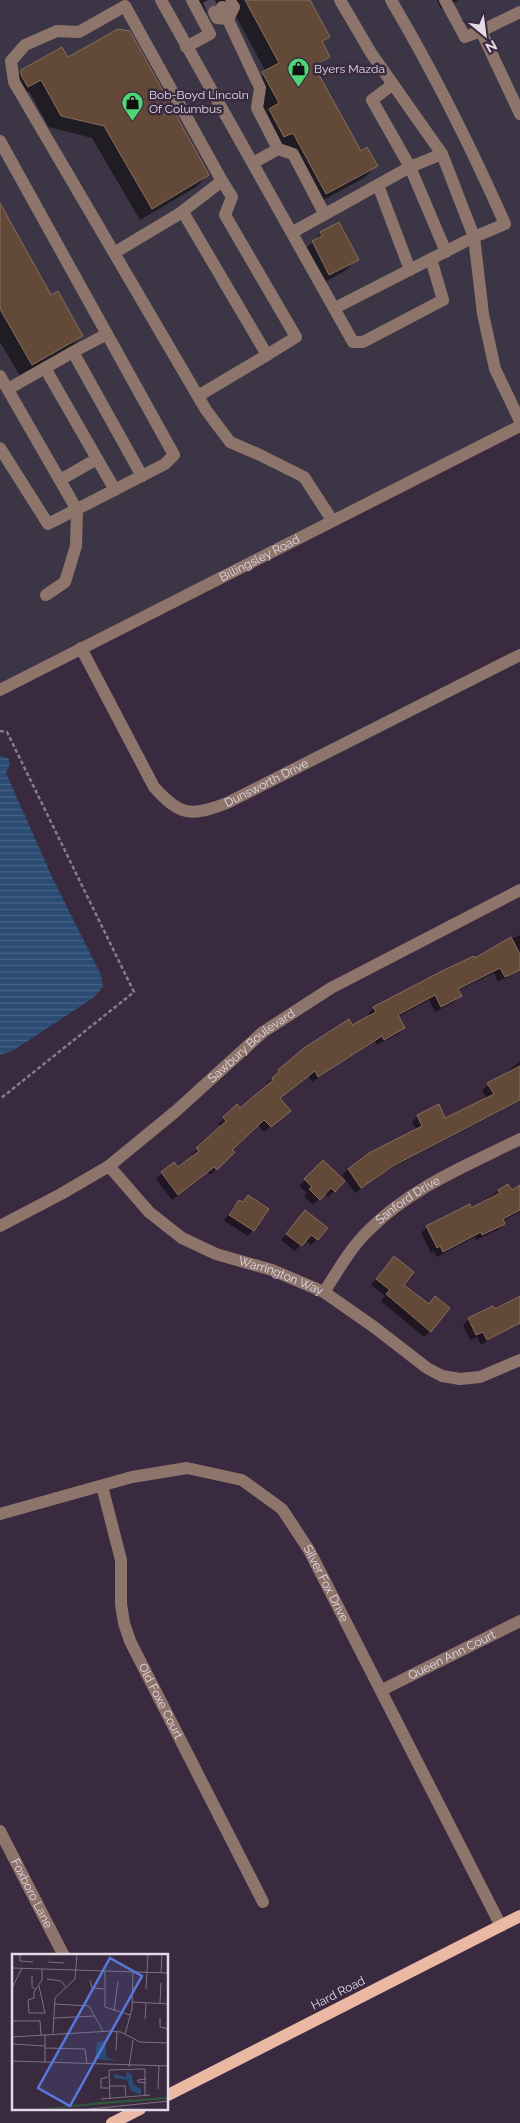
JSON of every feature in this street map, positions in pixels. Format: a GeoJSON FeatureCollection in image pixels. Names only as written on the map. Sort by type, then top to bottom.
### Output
{"type":"FeatureCollection","features":[{"type":"Feature","properties":{"kind":"main road","name":"Hard Road"},"geometry":{"type":"LineString","coordinates":[[169,2094],[520,1916]]}},
{"type":"Feature","properties":{"kind":"main road"},"geometry":{"type":"LineString","coordinates":[[112,2123],[138,2110]]}},
{"type":"Feature","properties":{"kind":"street"},"geometry":{"type":"LineString","coordinates":[[161,0],[186,48],[293,232],[353,342],[363,342],[443,300],[431,259]]}},
{"type":"Feature","properties":{"kind":"street"},"geometry":{"type":"LineString","coordinates":[[192,0],[210,34]]}},
{"type":"Feature","properties":{"kind":"street"},"geometry":{"type":"LineString","coordinates":[[340,0],[392,85],[442,154],[474,237],[483,314],[495,369],[520,421]]}},
{"type":"Feature","properties":{"kind":"street"},"geometry":{"type":"LineString","coordinates":[[335,308],[474,237],[505,224],[470,145],[420,50],[391,0]]}},
{"type":"Feature","properties":{"kind":"street"},"geometry":{"type":"LineString","coordinates":[[446,0],[465,37],[520,12]]}},
{"type":"Feature","properties":{"kind":"street"},"geometry":{"type":"LineString","coordinates":[[198,396],[296,337],[225,215],[232,197],[125,6],[79,32],[56,31],[26,45],[11,61],[14,82],[198,396],[230,442],[304,477],[332,520]]}},
{"type":"Feature","properties":{"kind":"street"},"geometry":{"type":"LineString","coordinates":[[186,48],[210,34],[225,13],[260,88],[257,108],[278,149],[293,154],[324,213]]}},
{"type":"Feature","properties":{"kind":"street"},"geometry":{"type":"LineString","coordinates":[[481,31],[520,114]]}},
{"type":"Feature","properties":{"kind":"street"},"geometry":{"type":"LineString","coordinates":[[392,85],[372,100],[410,167],[446,252]]}},
{"type":"Feature","properties":{"kind":"street"},"geometry":{"type":"LineString","coordinates":[[0,448],[48,524],[142,476],[170,460],[174,455],[173,450],[1,145]]}},
{"type":"Feature","properties":{"kind":"street"},"geometry":{"type":"LineString","coordinates":[[253,163],[278,149]]}},
{"type":"Feature","properties":{"kind":"street"},"geometry":{"type":"LineString","coordinates":[[293,232],[324,213],[410,167],[442,154]]}},
{"type":"Feature","properties":{"kind":"street"},"geometry":{"type":"LineString","coordinates":[[114,253],[183,212],[222,181]]}},
{"type":"Feature","properties":{"kind":"street"},"geometry":{"type":"LineString","coordinates":[[378,185],[410,270]]}},
{"type":"Feature","properties":{"kind":"street"},"geometry":{"type":"LineString","coordinates":[[183,212],[267,355]]}},
{"type":"Feature","properties":{"kind":"street"},"geometry":{"type":"LineString","coordinates":[[8,389],[107,334]]}},
{"type":"Feature","properties":{"kind":"street"},"geometry":{"type":"LineString","coordinates":[[73,352],[142,476]]}},
{"type":"Feature","properties":{"kind":"street"},"geometry":{"type":"LineString","coordinates":[[45,368],[115,490]]}},
{"type":"Feature","properties":{"kind":"street"},"geometry":{"type":"LineString","coordinates":[[0,376],[76,510],[76,546],[65,582],[46,595]]}},
{"type":"Feature","properties":{"kind":"street","name":"Billingsley Road"},"geometry":{"type":"LineString","coordinates":[[0,690],[520,426]]}},
{"type":"Feature","properties":{"kind":"street"},"geometry":{"type":"LineString","coordinates":[[60,480],[97,459]]}},
{"type":"Feature","properties":{"kind":"street","name":"Dunsworth Drive"},"geometry":{"type":"LineString","coordinates":[[81,648],[154,787],[167,802],[184,812],[206,811],[227,803],[520,655]]}},
{"type":"Feature","properties":{"kind":"street","name":"Sawbury Boulevard"},"geometry":{"type":"LineString","coordinates":[[0,1226],[62,1194],[109,1166],[176,1110],[263,1032],[331,988],[520,890]]}},
{"type":"Feature","properties":{"kind":"street","name":"Sanford Drive"},"geometry":{"type":"LineString","coordinates":[[324,1292],[351,1250],[392,1208],[435,1182],[520,1139]]}},
{"type":"Feature","properties":{"kind":"street","name":"Warrington Way"},"geometry":{"type":"LineString","coordinates":[[109,1166],[148,1212],[182,1238],[216,1254],[272,1270],[324,1292],[374,1327],[427,1368],[442,1376],[460,1380],[480,1376],[520,1360]]}},
{"type":"Feature","properties":{"kind":"street","name":"Silver Fox Drive"},"geometry":{"type":"LineString","coordinates":[[0,1514],[132,1477],[187,1468],[242,1480],[282,1509],[309,1550],[501,1926]]}},
{"type":"Feature","properties":{"kind":"street","name":"Old Foxe Court"},"geometry":{"type":"LineString","coordinates":[[102,1486],[119,1552],[121,1604],[124,1623],[130,1641],[263,1902]]}},
{"type":"Feature","properties":{"kind":"street","name":"Queen Ann Court"},"geometry":{"type":"LineString","coordinates":[[382,1690],[520,1621]]}},
{"type":"Feature","properties":{"kind":"street","name":"Foxboro Lane"},"geometry":{"type":"LineString","coordinates":[[0,1831],[63,1954]]}},
{"type":"Feature","properties":{"kind":"path"},"geometry":{"type":"LineString","coordinates":[[0,731],[6,732],[134,992],[0,1098]]}},
{"type":"Feature","properties":{"kind":"shaded area"},"geometry":{"type":"Polygon","coordinates":[[[0,0],[520,0],[520,426],[0,690],[0,0]]]}},
{"type":"Feature","properties":{"kind":"water"},"geometry":{"type":"Polygon","coordinates":[[[0,756],[8,758],[10,763],[6,773],[52,877],[101,975],[103,987],[93,998],[14,1050],[0,1055],[0,756]]]}},
{"type":"Feature","properties":{"kind":"building","name":"Byers Mazda"},"geometry":{"type":"Polygon","coordinates":[[[245,0],[310,0],[330,37],[322,41],[330,57],[314,66],[361,151],[367,147],[378,166],[326,194],[293,133],[284,137],[269,109],[279,103],[262,72],[279,63],[245,0]]]}},
{"type":"Feature","properties":{"kind":"building","name":"Bob-Boyd Lincoln Of Columbus"},"geometry":{"type":"Polygon","coordinates":[[[118,29],[130,31],[209,175],[152,209],[104,126],[61,116],[41,80],[28,87],[21,75],[21,70],[62,47],[68,57],[118,29]]]}},
{"type":"Feature","properties":{"kind":"building"},"geometry":{"type":"Polygon","coordinates":[[[0,203],[51,295],[58,291],[83,336],[32,365],[0,309],[0,203]]]}},
{"type":"Feature","properties":{"kind":"building"},"geometry":{"type":"Polygon","coordinates":[[[339,222],[359,260],[329,275],[312,241],[322,236],[320,232],[339,222]]]}},
{"type":"Feature","properties":{"kind":"building"},"geometry":{"type":"Polygon","coordinates":[[[511,937],[520,954],[520,970],[505,977],[500,968],[458,989],[462,996],[441,1007],[435,995],[398,1015],[405,1028],[384,1040],[382,1036],[318,1077],[315,1071],[280,1098],[291,1111],[271,1127],[264,1120],[232,1150],[235,1152],[217,1170],[214,1167],[178,1195],[161,1172],[174,1162],[178,1167],[199,1151],[196,1148],[226,1121],[223,1117],[237,1104],[240,1108],[273,1080],[272,1078],[279,1072],[278,1070],[304,1048],[349,1019],[352,1025],[376,1012],[373,1007],[444,970],[474,956],[475,958],[511,937]]]}},
{"type":"Feature","properties":{"kind":"building"},"geometry":{"type":"Polygon","coordinates":[[[520,1066],[520,1100],[393,1166],[361,1188],[348,1169],[369,1153],[422,1126],[417,1115],[439,1104],[445,1118],[494,1094],[487,1083],[520,1066]]]}},
{"type":"Feature","properties":{"kind":"building"},"geometry":{"type":"Polygon","coordinates":[[[323,1160],[345,1181],[335,1192],[331,1188],[320,1200],[309,1189],[312,1187],[304,1179],[323,1160]]]}},
{"type":"Feature","properties":{"kind":"building"},"geometry":{"type":"Polygon","coordinates":[[[508,1184],[512,1190],[520,1185],[520,1210],[503,1219],[505,1224],[482,1235],[481,1232],[443,1252],[440,1246],[437,1248],[426,1226],[470,1204],[471,1208],[500,1193],[498,1190],[508,1184]]]}},
{"type":"Feature","properties":{"kind":"building"},"geometry":{"type":"Polygon","coordinates":[[[248,1195],[269,1209],[254,1231],[229,1215],[239,1200],[243,1202],[248,1195]]]}},
{"type":"Feature","properties":{"kind":"building"},"geometry":{"type":"Polygon","coordinates":[[[305,1210],[328,1228],[318,1240],[311,1235],[302,1246],[286,1234],[305,1210]]]}},
{"type":"Feature","properties":{"kind":"building"},"geometry":{"type":"Polygon","coordinates":[[[394,1256],[414,1272],[404,1285],[429,1304],[435,1296],[450,1308],[431,1332],[386,1294],[390,1290],[376,1279],[394,1256]]]}},
{"type":"Feature","properties":{"kind":"building"},"geometry":{"type":"Polygon","coordinates":[[[520,1296],[520,1323],[487,1340],[483,1332],[476,1335],[468,1318],[493,1306],[495,1309],[520,1296]]]}},
{"type":"Feature","properties":{"kind":"tunnel"},"geometry":{"type":"LineString","coordinates":[[208,0],[214,12]]}},
{"type":"Feature","properties":{"kind":"place","name":"Byers Mazda"},"geometry":{"type":"Point","coordinates":[298,88]}},
{"type":"Feature","properties":{"kind":"place","name":"Bob-Boyd Lincoln Of Columbus"},"geometry":{"type":"Point","coordinates":[133,121]}}]}
